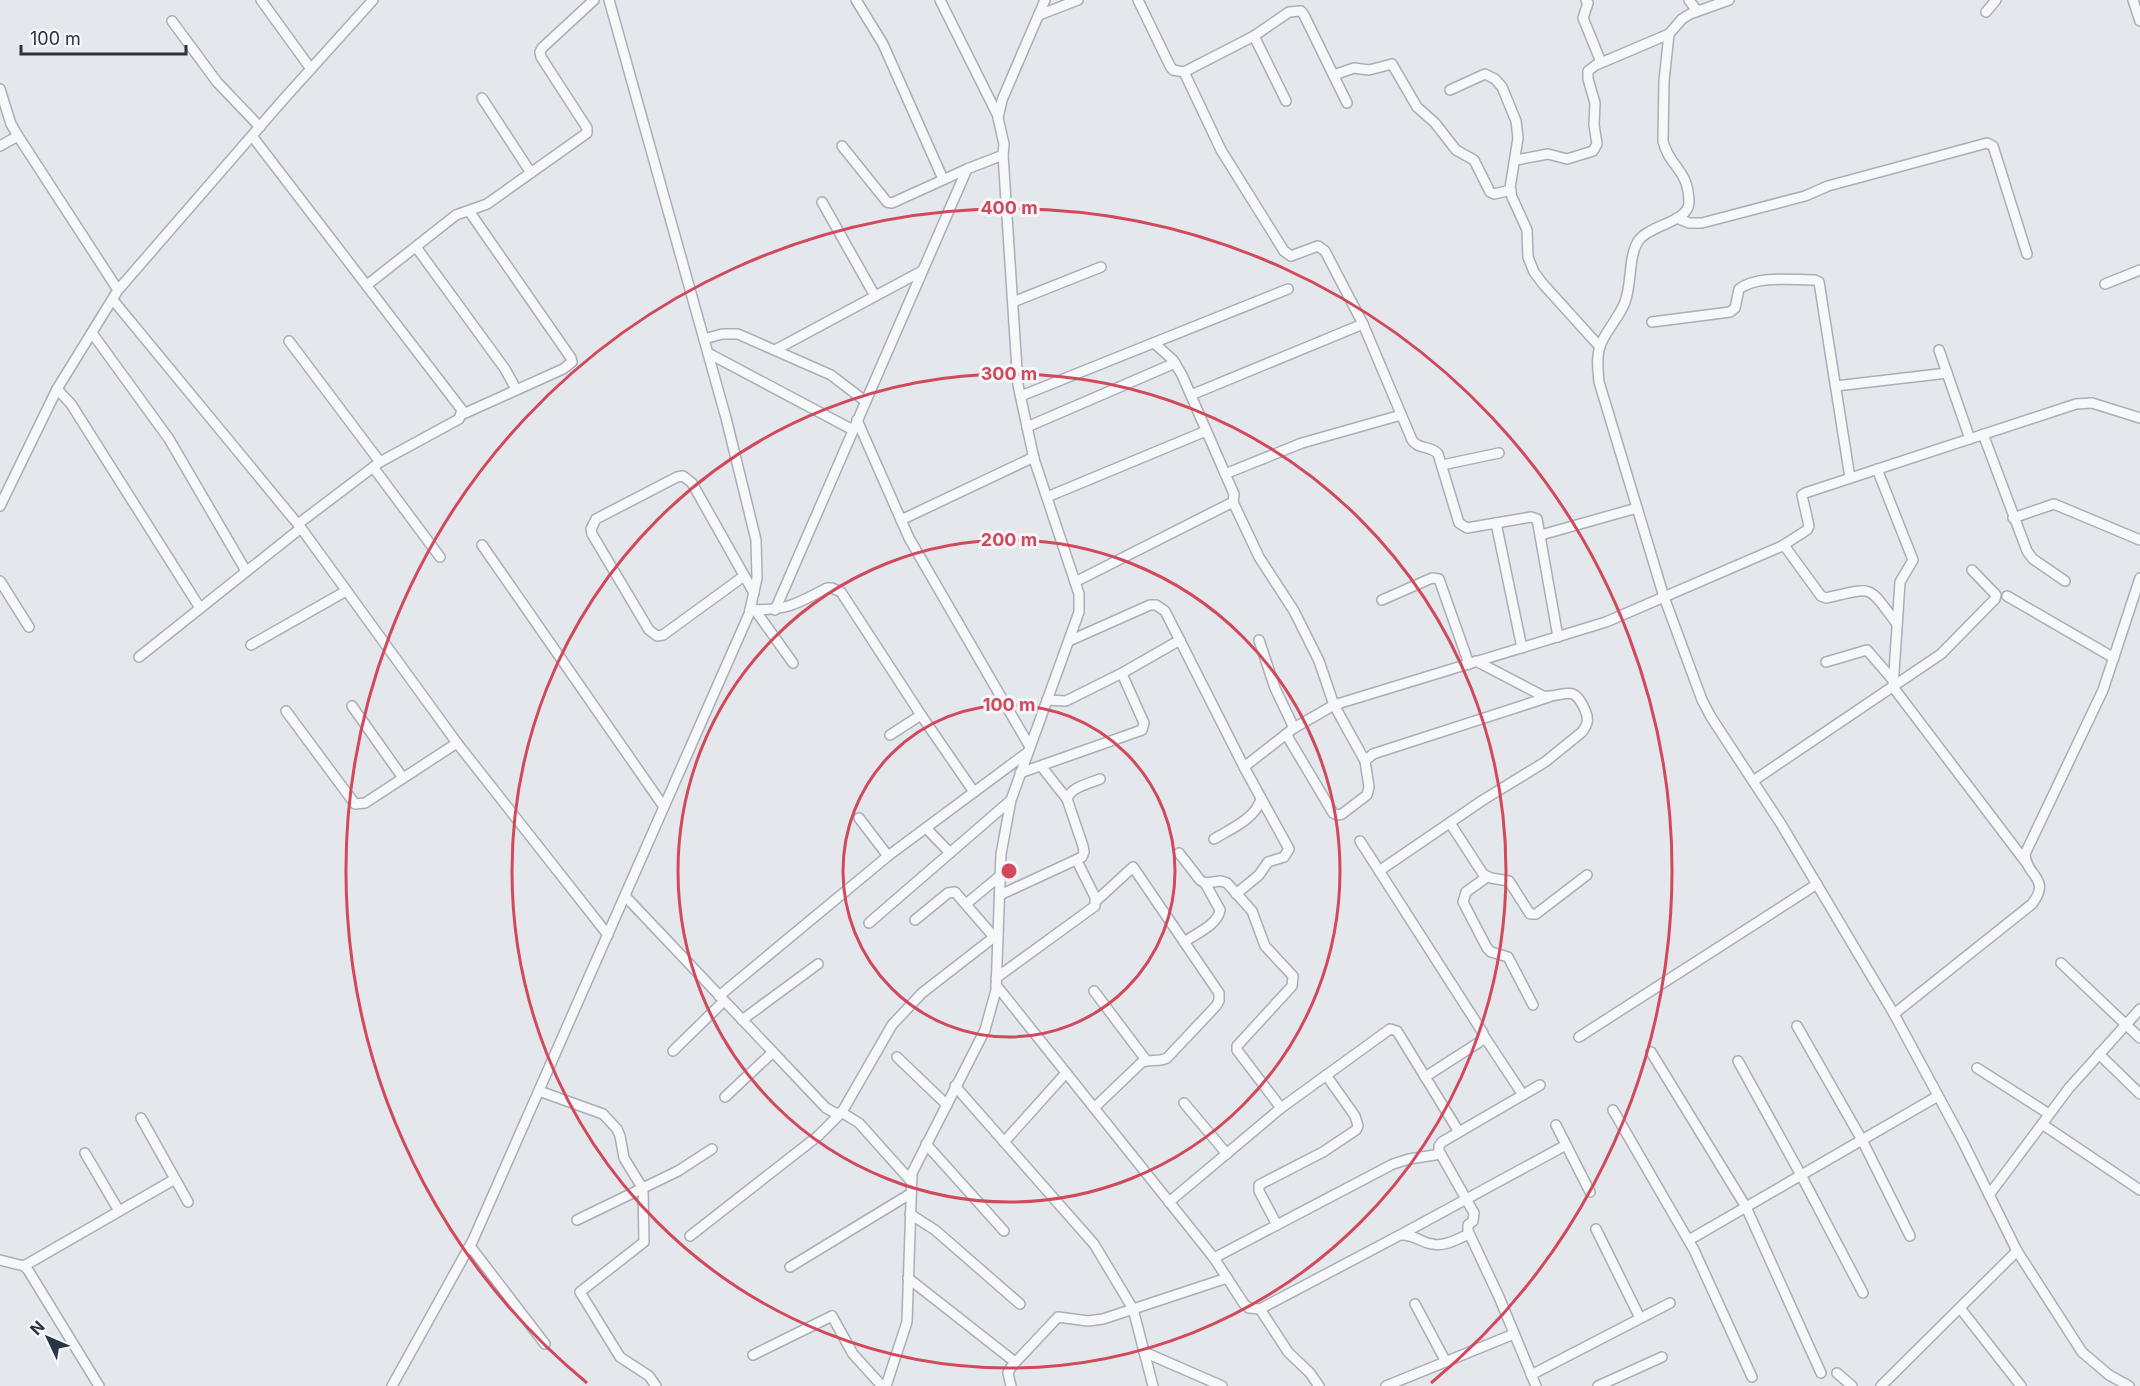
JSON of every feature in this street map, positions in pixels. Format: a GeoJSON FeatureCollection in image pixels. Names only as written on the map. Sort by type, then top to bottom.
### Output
{"type":"FeatureCollection","features":[{"type":"Feature","properties":{"kind":"street"},"geometry":{"type":"LineString","coordinates":[[261,0],[311,69]]}},
{"type":"Feature","properties":{"kind":"street"},"geometry":{"type":"LineString","coordinates":[[0,507],[57,389],[118,290],[373,0]]}},
{"type":"Feature","properties":{"kind":"street"},"geometry":{"type":"LineString","coordinates":[[367,285],[456,216],[487,204],[588,131],[540,52],[594,0]]}},
{"type":"Feature","properties":{"kind":"street"},"geometry":{"type":"LineString","coordinates":[[392,1386],[470,1246],[753,610],[757,578],[756,540],[708,353],[609,0]]}},
{"type":"Feature","properties":{"kind":"street"},"geometry":{"type":"LineString","coordinates":[[856,0],[883,44],[943,179]]}},
{"type":"Feature","properties":{"kind":"street"},"geometry":{"type":"LineString","coordinates":[[753,1355],[832,1316],[853,1354],[884,1386],[907,1322],[910,1180],[985,1029],[991,1012],[996,982],[996,936],[1004,828],[1020,773],[1079,612],[1079,594],[1034,457],[1021,396],[1004,144],[998,118],[940,0]]}},
{"type":"Feature","properties":{"kind":"street"},"geometry":{"type":"LineString","coordinates":[[998,118],[1002,100],[1045,0]]}},
{"type":"Feature","properties":{"kind":"street"},"geometry":{"type":"LineString","coordinates":[[1039,15],[1078,0]]}},
{"type":"Feature","properties":{"kind":"street"},"geometry":{"type":"LineString","coordinates":[[1138,0],[1170,66],[1178,72],[1184,72],[1254,36],[1289,12],[1301,11],[1347,103]]}},
{"type":"Feature","properties":{"kind":"street"},"geometry":{"type":"LineString","coordinates":[[1586,0],[1588,3],[1583,18],[1601,62]]}},
{"type":"Feature","properties":{"kind":"street"},"geometry":{"type":"LineString","coordinates":[[1689,0],[1697,11]]}},
{"type":"Feature","properties":{"kind":"street"},"geometry":{"type":"LineString","coordinates":[[1516,160],[1548,154],[1567,159],[1589,153],[1596,148],[1593,117],[1595,103],[1588,71],[1601,62],[1669,34],[1682,19],[1697,11],[1729,0]]}},
{"type":"Feature","properties":{"kind":"street"},"geometry":{"type":"LineString","coordinates":[[1986,12],[1996,0]]}},
{"type":"Feature","properties":{"kind":"street"},"geometry":{"type":"LineString","coordinates":[[2133,0],[2140,21]]}},
{"type":"Feature","properties":{"kind":"street"},"geometry":{"type":"LineString","coordinates":[[172,21],[217,82],[260,127]]}},
{"type":"Feature","properties":{"kind":"street"},"geometry":{"type":"LineString","coordinates":[[1669,34],[1664,81],[1663,141],[1665,149],[1686,180],[1689,205],[1683,215],[1648,231],[1640,238],[1635,247],[1625,302],[1600,347],[1597,362],[1599,382],[1664,597],[1702,700],[1711,717],[1781,824],[1894,1014],[2017,1251],[2082,1352],[2124,1385]]}},
{"type":"Feature","properties":{"kind":"street"},"geometry":{"type":"LineString","coordinates":[[1254,36],[1286,101]]}},
{"type":"Feature","properties":{"kind":"street"},"geometry":{"type":"LineString","coordinates":[[1334,75],[1354,68],[1369,70],[1392,64],[1417,107],[1435,123],[1456,150],[1474,160],[1490,192],[1494,194],[1511,190]]}},
{"type":"Feature","properties":{"kind":"street"},"geometry":{"type":"LineString","coordinates":[[1184,72],[1221,150],[1284,251],[1291,256],[1313,247],[1322,247],[1363,324],[1414,444],[1436,451],[1461,526],[1467,528],[1534,518],[1539,522],[1558,637]]}},
{"type":"Feature","properties":{"kind":"street"},"geometry":{"type":"LineString","coordinates":[[1450,90],[1485,75],[1495,79],[1502,87],[1516,121],[1518,138],[1511,190],[1527,230],[1528,257],[1534,272],[1600,347]]}},
{"type":"Feature","properties":{"kind":"street"},"geometry":{"type":"LineString","coordinates":[[0,89],[11,124],[18,136],[118,290]]}},
{"type":"Feature","properties":{"kind":"street"},"geometry":{"type":"LineString","coordinates":[[482,98],[531,173]]}},
{"type":"Feature","properties":{"kind":"street"},"geometry":{"type":"LineString","coordinates":[[0,146],[18,136]]}},
{"type":"Feature","properties":{"kind":"street"},"geometry":{"type":"LineString","coordinates":[[252,136],[460,406],[462,415]]}},
{"type":"Feature","properties":{"kind":"street"},"geometry":{"type":"LineString","coordinates":[[1677,218],[1689,223],[1702,223],[1805,196],[1828,186],[1987,143],[1993,146],[2027,254]]}},
{"type":"Feature","properties":{"kind":"street"},"geometry":{"type":"LineString","coordinates":[[842,146],[887,202],[892,203],[1003,155]]}},
{"type":"Feature","properties":{"kind":"street"},"geometry":{"type":"LineString","coordinates":[[776,610],[968,169]]}},
{"type":"Feature","properties":{"kind":"street"},"geometry":{"type":"LineString","coordinates":[[822,202],[875,296]]}},
{"type":"Feature","properties":{"kind":"street"},"geometry":{"type":"LineString","coordinates":[[139,657],[377,464],[459,419],[462,415],[563,369],[572,362],[572,358],[469,211]]}},
{"type":"Feature","properties":{"kind":"street"},"geometry":{"type":"LineString","coordinates":[[416,247],[505,369],[516,389]]}},
{"type":"Feature","properties":{"kind":"street"},"geometry":{"type":"LineString","coordinates":[[1013,302],[1101,267]]}},
{"type":"Feature","properties":{"kind":"street"},"geometry":{"type":"LineString","coordinates":[[2105,284],[2140,270]]}},
{"type":"Feature","properties":{"kind":"street"},"geometry":{"type":"LineString","coordinates":[[776,350],[922,271]]}},
{"type":"Feature","properties":{"kind":"street"},"geometry":{"type":"LineString","coordinates":[[1652,322],[1730,312],[1735,308],[1739,289],[1750,284],[1763,281],[1815,280],[1819,282],[1850,478]]}},
{"type":"Feature","properties":{"kind":"street"},"geometry":{"type":"LineString","coordinates":[[1021,396],[1288,289]]}},
{"type":"Feature","properties":{"kind":"street"},"geometry":{"type":"LineString","coordinates":[[112,300],[300,526],[457,743],[608,935]]}},
{"type":"Feature","properties":{"kind":"street"},"geometry":{"type":"LineString","coordinates":[[1191,395],[1363,324]]}},
{"type":"Feature","properties":{"kind":"street"},"geometry":{"type":"LineString","coordinates":[[92,333],[170,439],[246,571]]}},
{"type":"Feature","properties":{"kind":"street"},"geometry":{"type":"LineString","coordinates":[[704,339],[730,333],[738,334],[831,375],[866,401]]}},
{"type":"Feature","properties":{"kind":"street"},"geometry":{"type":"LineString","coordinates":[[289,341],[440,557]]}},
{"type":"Feature","properties":{"kind":"street"},"geometry":{"type":"LineString","coordinates":[[1154,343],[1175,363],[1234,494],[1233,502],[1259,557],[1294,611],[1319,661],[1334,705],[1365,761],[1369,787],[1367,795],[1342,814],[1333,813],[1286,734]]}},
{"type":"Feature","properties":{"kind":"street"},"geometry":{"type":"LineString","coordinates":[[1939,350],[1970,439]]}},
{"type":"Feature","properties":{"kind":"street"},"geometry":{"type":"LineString","coordinates":[[708,353],[853,430]]}},
{"type":"Feature","properties":{"kind":"street"},"geometry":{"type":"LineString","coordinates":[[1027,427],[1175,363]]}},
{"type":"Feature","properties":{"kind":"street"},"geometry":{"type":"LineString","coordinates":[[1836,386],[1947,373]]}},
{"type":"Feature","properties":{"kind":"street"},"geometry":{"type":"LineString","coordinates":[[57,389],[71,404],[200,608]]}},
{"type":"Feature","properties":{"kind":"street"},"geometry":{"type":"LineString","coordinates":[[1244,766],[1294,728],[1334,705],[1617,618],[1782,546],[1807,530],[1809,526],[1802,495],[1805,493],[2084,402],[2140,418]]}},
{"type":"Feature","properties":{"kind":"street"},"geometry":{"type":"LineString","coordinates":[[1225,474],[1302,443],[1401,415]]}},
{"type":"Feature","properties":{"kind":"street"},"geometry":{"type":"LineString","coordinates":[[857,420],[901,520],[1029,750]]}},
{"type":"Feature","properties":{"kind":"street"},"geometry":{"type":"LineString","coordinates":[[1047,497],[1206,431]]}},
{"type":"Feature","properties":{"kind":"street"},"geometry":{"type":"LineString","coordinates":[[1983,434],[2022,543],[2033,559],[2065,581]]}},
{"type":"Feature","properties":{"kind":"street"},"geometry":{"type":"LineString","coordinates":[[1442,465],[1500,453]]}},
{"type":"Feature","properties":{"kind":"street"},"geometry":{"type":"LineString","coordinates":[[901,520],[1034,457]]}},
{"type":"Feature","properties":{"kind":"street"},"geometry":{"type":"LineString","coordinates":[[1877,469],[1913,560],[1900,582],[1893,684]]}},
{"type":"Feature","properties":{"kind":"street"},"geometry":{"type":"LineString","coordinates":[[744,576],[663,635],[657,636],[649,630],[591,529],[596,519],[683,476],[692,483],[754,592]]}},
{"type":"Feature","properties":{"kind":"street"},"geometry":{"type":"LineString","coordinates":[[1075,582],[1233,502]]}},
{"type":"Feature","properties":{"kind":"street"},"geometry":{"type":"LineString","coordinates":[[2013,519],[2054,504],[2140,540]]}},
{"type":"Feature","properties":{"kind":"street"},"geometry":{"type":"LineString","coordinates":[[1541,536],[1637,508]]}},
{"type":"Feature","properties":{"kind":"street"},"geometry":{"type":"LineString","coordinates":[[1497,523],[1522,648]]}},
{"type":"Feature","properties":{"kind":"street"},"geometry":{"type":"LineString","coordinates":[[482,545],[664,807]]}},
{"type":"Feature","properties":{"kind":"street"},"geometry":{"type":"LineString","coordinates":[[1782,546],[1786,548],[1821,596],[1826,598],[1864,590],[1872,592],[1897,624]]}},
{"type":"Feature","properties":{"kind":"street"},"geometry":{"type":"LineString","coordinates":[[1753,781],[1893,684],[1941,654],[1995,599],[1996,595],[1993,591],[1972,570]]}},
{"type":"Feature","properties":{"kind":"street"},"geometry":{"type":"LineString","coordinates":[[1382,600],[1432,578],[1438,579],[1472,663],[1543,696],[1550,697]]}},
{"type":"Feature","properties":{"kind":"street"},"geometry":{"type":"LineString","coordinates":[[2025,861],[2027,846],[2103,690],[2140,578]]}},
{"type":"Feature","properties":{"kind":"street"},"geometry":{"type":"LineString","coordinates":[[0,581],[29,627]]}},
{"type":"Feature","properties":{"kind":"street"},"geometry":{"type":"LineString","coordinates":[[753,610],[776,610],[794,606],[827,588],[841,592],[974,792]]}},
{"type":"Feature","properties":{"kind":"street"},"geometry":{"type":"LineString","coordinates":[[251,645],[346,591]]}},
{"type":"Feature","properties":{"kind":"street"},"geometry":{"type":"LineString","coordinates":[[2007,596],[2114,658]]}},
{"type":"Feature","properties":{"kind":"street"},"geometry":{"type":"LineString","coordinates":[[1069,641],[1150,605],[1156,604],[1165,611],[1289,849],[1284,857],[1268,862],[1259,875],[1236,894]]}},
{"type":"Feature","properties":{"kind":"street"},"geometry":{"type":"LineString","coordinates":[[753,610],[793,663]]}},
{"type":"Feature","properties":{"kind":"street"},"geometry":{"type":"LineString","coordinates":[[1047,700],[1066,701],[1180,640]]}},
{"type":"Feature","properties":{"kind":"street"},"geometry":{"type":"LineString","coordinates":[[1259,640],[1275,688],[1294,728]]}},
{"type":"Feature","properties":{"kind":"street"},"geometry":{"type":"LineString","coordinates":[[1826,662],[1867,650],[2038,878],[2040,886],[2039,895],[2032,904],[1894,1014]]}},
{"type":"Feature","properties":{"kind":"street"},"geometry":{"type":"LineString","coordinates":[[1020,773],[1142,730],[1144,723],[1124,672]]}},
{"type":"Feature","properties":{"kind":"street"},"geometry":{"type":"LineString","coordinates":[[1365,761],[1373,754],[1569,692],[1575,693],[1580,698],[1588,717],[1587,726],[1582,732],[1545,762],[1379,871]]}},
{"type":"Feature","properties":{"kind":"street"},"geometry":{"type":"LineString","coordinates":[[352,706],[404,778]]}},
{"type":"Feature","properties":{"kind":"street"},"geometry":{"type":"LineString","coordinates":[[286,711],[355,804],[365,803],[457,743]]}},
{"type":"Feature","properties":{"kind":"street"},"geometry":{"type":"LineString","coordinates":[[890,735],[921,715]]}},
{"type":"Feature","properties":{"kind":"street"},"geometry":{"type":"LineString","coordinates":[[673,1051],[722,998],[888,856],[1029,750]]}},
{"type":"Feature","properties":{"kind":"street"},"geometry":{"type":"LineString","coordinates":[[1000,895],[1082,857],[1083,846],[1067,799],[1041,766]]}},
{"type":"Feature","properties":{"kind":"street"},"geometry":{"type":"LineString","coordinates":[[1067,799],[1068,794],[1075,789],[1100,779]]}},
{"type":"Feature","properties":{"kind":"street"},"geometry":{"type":"LineString","coordinates":[[1214,838],[1245,820],[1258,808],[1261,799]]}},
{"type":"Feature","properties":{"kind":"street"},"geometry":{"type":"LineString","coordinates":[[869,923],[1011,800]]}},
{"type":"Feature","properties":{"kind":"street"},"geometry":{"type":"LineString","coordinates":[[859,818],[888,856]]}},
{"type":"Feature","properties":{"kind":"street"},"geometry":{"type":"LineString","coordinates":[[1450,823],[1487,877],[1509,881],[1527,912],[1533,915],[1587,875]]}},
{"type":"Feature","properties":{"kind":"street"},"geometry":{"type":"LineString","coordinates":[[926,828],[950,853]]}},
{"type":"Feature","properties":{"kind":"street"},"geometry":{"type":"LineString","coordinates":[[1360,841],[1523,1095]]}},
{"type":"Feature","properties":{"kind":"street"},"geometry":{"type":"LineString","coordinates":[[1179,853],[1205,884],[1220,910],[1220,914],[1212,923],[1184,942]]}},
{"type":"Feature","properties":{"kind":"street"},"geometry":{"type":"LineString","coordinates":[[1077,861],[1096,901]]}},
{"type":"Feature","properties":{"kind":"street"},"geometry":{"type":"LineString","coordinates":[[996,982],[1092,909],[1096,901],[1133,867],[1219,993],[1219,1001],[1167,1058],[1160,1061],[1146,1060],[1141,1063],[1094,1108]]}},
{"type":"Feature","properties":{"kind":"street"},"geometry":{"type":"LineString","coordinates":[[966,904],[1001,875]]}},
{"type":"Feature","properties":{"kind":"street"},"geometry":{"type":"LineString","coordinates":[[1487,877],[1466,892],[1463,902],[1487,948],[1491,952],[1509,957],[1533,1005]]}},
{"type":"Feature","properties":{"kind":"street"},"geometry":{"type":"LineString","coordinates":[[1205,884],[1221,881],[1227,883],[1252,911],[1265,946],[1293,976],[1292,986],[1238,1046],[1237,1050],[1281,1108]]}},
{"type":"Feature","properties":{"kind":"street"},"geometry":{"type":"LineString","coordinates":[[1579,1036],[1817,884]]}},
{"type":"Feature","properties":{"kind":"street"},"geometry":{"type":"LineString","coordinates":[[915,920],[952,892],[958,894],[996,936]]}},
{"type":"Feature","properties":{"kind":"street"},"geometry":{"type":"LineString","coordinates":[[625,897],[826,1108],[860,1123],[910,1180]]}},
{"type":"Feature","properties":{"kind":"street"},"geometry":{"type":"LineString","coordinates":[[690,1236],[819,1136],[841,1113],[892,1025],[922,993],[996,936]]}},
{"type":"Feature","properties":{"kind":"street"},"geometry":{"type":"LineString","coordinates":[[2061,963],[2140,1038]]}},
{"type":"Feature","properties":{"kind":"street"},"geometry":{"type":"LineString","coordinates":[[742,1020],[818,964]]}},
{"type":"Feature","properties":{"kind":"street"},"geometry":{"type":"LineString","coordinates":[[996,982],[1214,1258],[1244,1304],[1249,1308],[1260,1309],[1566,1145]]}},
{"type":"Feature","properties":{"kind":"street"},"geometry":{"type":"LineString","coordinates":[[1094,991],[1146,1060]]}},
{"type":"Feature","properties":{"kind":"street"},"geometry":{"type":"LineString","coordinates":[[1989,1195],[2069,1088],[2140,1009]]}},
{"type":"Feature","properties":{"kind":"street"},"geometry":{"type":"LineString","coordinates":[[1797,1026],[1862,1140],[1910,1236]]}},
{"type":"Feature","properties":{"kind":"street"},"geometry":{"type":"LineString","coordinates":[[1169,1202],[1281,1108],[1390,1029],[1397,1031],[1459,1132]]}},
{"type":"Feature","properties":{"kind":"street"},"geometry":{"type":"LineString","coordinates":[[1425,1077],[1481,1041],[1484,1036]]}},
{"type":"Feature","properties":{"kind":"street"},"geometry":{"type":"LineString","coordinates":[[725,1097],[773,1052]]}},
{"type":"Feature","properties":{"kind":"street"},"geometry":{"type":"LineString","coordinates":[[1651,1052],[1746,1207],[1821,1373]]}},
{"type":"Feature","properties":{"kind":"street"},"geometry":{"type":"LineString","coordinates":[[2099,1054],[2140,1094]]}},
{"type":"Feature","properties":{"kind":"street"},"geometry":{"type":"LineString","coordinates":[[897,1057],[946,1105]]}},
{"type":"Feature","properties":{"kind":"street"},"geometry":{"type":"LineString","coordinates":[[1738,1061],[1863,1293]]}},
{"type":"Feature","properties":{"kind":"street"},"geometry":{"type":"LineString","coordinates":[[1977,1068],[2049,1114]]}},
{"type":"Feature","properties":{"kind":"street"},"geometry":{"type":"LineString","coordinates":[[1004,1142],[1066,1073]]}},
{"type":"Feature","properties":{"kind":"street"},"geometry":{"type":"LineString","coordinates":[[1277,1225],[1259,1191],[1259,1185],[1323,1152],[1356,1130],[1358,1126],[1355,1116],[1326,1075]]}},
{"type":"Feature","properties":{"kind":"street"},"geometry":{"type":"LineString","coordinates":[[1536,1386],[1469,1234],[1467,1228],[1474,1213],[1441,1154],[1439,1146],[1442,1142],[1540,1085]]}},
{"type":"Feature","properties":{"kind":"street"},"geometry":{"type":"LineString","coordinates":[[955,1086],[1094,1244],[1133,1309],[1153,1386]]}},
{"type":"Feature","properties":{"kind":"street"},"geometry":{"type":"LineString","coordinates":[[539,1091],[608,1117],[620,1136],[624,1158],[643,1189],[644,1242],[580,1292],[620,1357],[649,1376],[656,1386]]}},
{"type":"Feature","properties":{"kind":"street"},"geometry":{"type":"LineString","coordinates":[[1689,1240],[1938,1096]]}},
{"type":"Feature","properties":{"kind":"street"},"geometry":{"type":"LineString","coordinates":[[1184,1103],[1227,1154]]}},
{"type":"Feature","properties":{"kind":"street"},"geometry":{"type":"LineString","coordinates":[[1613,1110],[1689,1240],[1752,1377]]}},
{"type":"Feature","properties":{"kind":"street"},"geometry":{"type":"LineString","coordinates":[[141,1118],[188,1202]]}},
{"type":"Feature","properties":{"kind":"street"},"geometry":{"type":"LineString","coordinates":[[2042,1124],[2140,1190]]}},
{"type":"Feature","properties":{"kind":"street"},"geometry":{"type":"LineString","coordinates":[[1556,1125],[1590,1192]]}},
{"type":"Feature","properties":{"kind":"street"},"geometry":{"type":"LineString","coordinates":[[926,1144],[1004,1231]]}},
{"type":"Feature","properties":{"kind":"street"},"geometry":{"type":"LineString","coordinates":[[577,1220],[678,1171],[712,1149]]}},
{"type":"Feature","properties":{"kind":"street"},"geometry":{"type":"LineString","coordinates":[[85,1153],[119,1211]]}},
{"type":"Feature","properties":{"kind":"street"},"geometry":{"type":"LineString","coordinates":[[1214,1258],[1393,1164],[1441,1154]]}},
{"type":"Feature","properties":{"kind":"street"},"geometry":{"type":"LineString","coordinates":[[24,1266],[175,1179]]}},
{"type":"Feature","properties":{"kind":"street"},"geometry":{"type":"LineString","coordinates":[[790,1267],[910,1194]]}},
{"type":"Feature","properties":{"kind":"street"},"geometry":{"type":"LineString","coordinates":[[910,1214],[935,1230],[1020,1304]]}},
{"type":"Feature","properties":{"kind":"street"},"geometry":{"type":"LineString","coordinates":[[1596,1229],[1640,1318]]}},
{"type":"Feature","properties":{"kind":"street"},"geometry":{"type":"LineString","coordinates":[[1400,1235],[1410,1234],[1438,1245],[1469,1234]]}},
{"type":"Feature","properties":{"kind":"street"},"geometry":{"type":"LineString","coordinates":[[470,1246],[545,1344]]}},
{"type":"Feature","properties":{"kind":"street"},"geometry":{"type":"LineString","coordinates":[[1881,1386],[2017,1251]]}},
{"type":"Feature","properties":{"kind":"street"},"geometry":{"type":"LineString","coordinates":[[0,1260],[24,1266],[99,1386]]}},
{"type":"Feature","properties":{"kind":"street"},"geometry":{"type":"LineString","coordinates":[[908,1278],[1015,1362]]}},
{"type":"Feature","properties":{"kind":"street"},"geometry":{"type":"LineString","coordinates":[[1011,1386],[1008,1373],[1015,1362],[1058,1317],[1095,1321],[1227,1278]]}},
{"type":"Feature","properties":{"kind":"street"},"geometry":{"type":"LineString","coordinates":[[1531,1375],[1670,1302]]}},
{"type":"Feature","properties":{"kind":"street"},"geometry":{"type":"LineString","coordinates":[[1415,1304],[1446,1362]]}},
{"type":"Feature","properties":{"kind":"street"},"geometry":{"type":"LineString","coordinates":[[1960,1308],[2021,1386]]}},
{"type":"Feature","properties":{"kind":"street"},"geometry":{"type":"LineString","coordinates":[[1260,1309],[1288,1352],[1311,1372],[1319,1386]]}},
{"type":"Feature","properties":{"kind":"street"},"geometry":{"type":"LineString","coordinates":[[1386,1386],[1514,1334]]}},
{"type":"Feature","properties":{"kind":"street"},"geometry":{"type":"LineString","coordinates":[[1144,1352],[1222,1386]]}},
{"type":"Feature","properties":{"kind":"street"},"geometry":{"type":"LineString","coordinates":[[1598,1386],[1662,1357]]}},
{"type":"Feature","properties":{"kind":"street"},"geometry":{"type":"LineString","coordinates":[[1837,1373],[1852,1386]]}}]}
